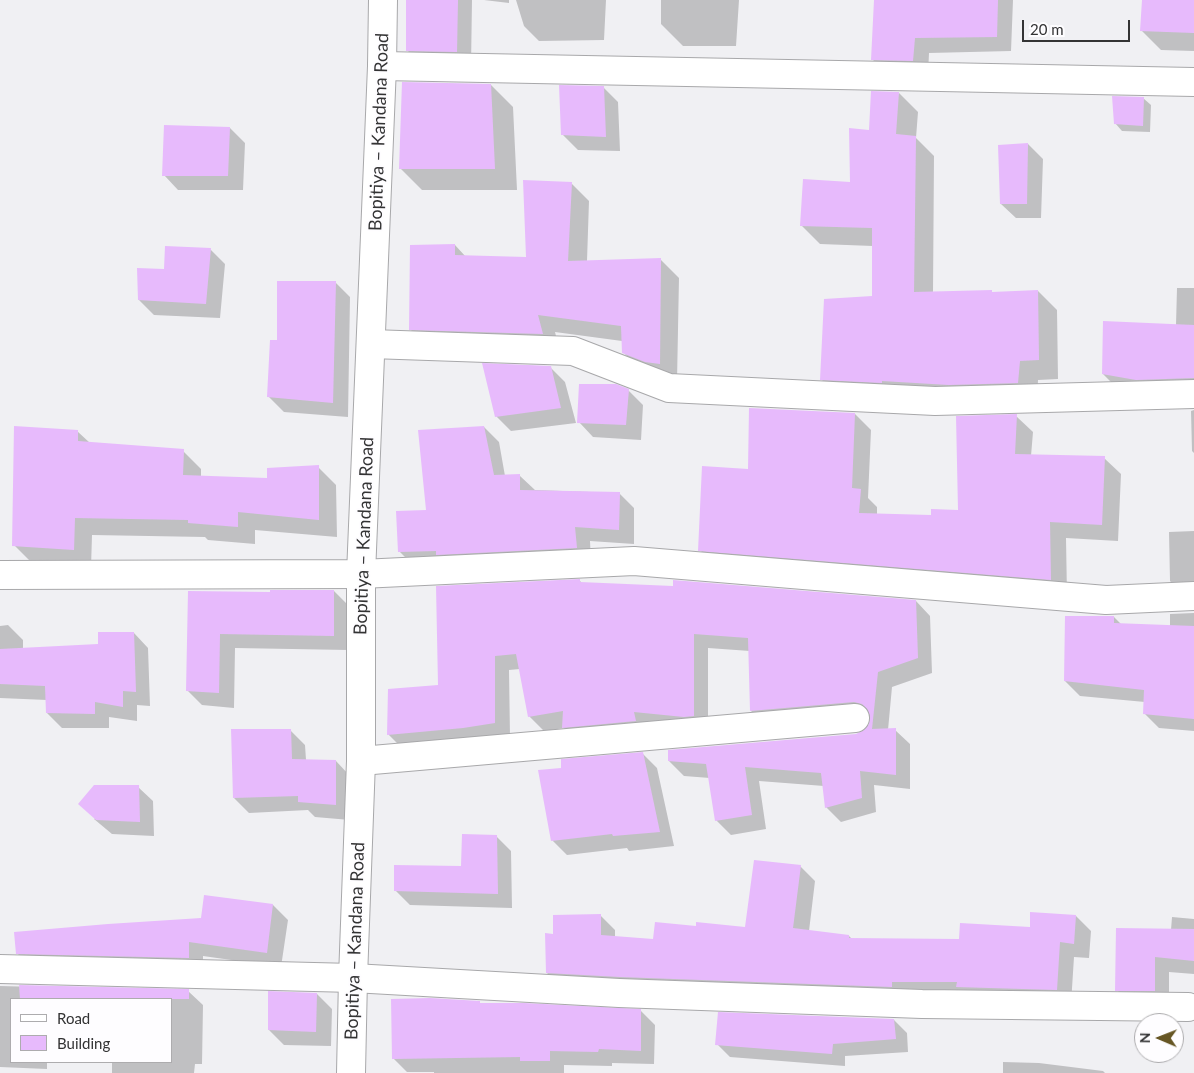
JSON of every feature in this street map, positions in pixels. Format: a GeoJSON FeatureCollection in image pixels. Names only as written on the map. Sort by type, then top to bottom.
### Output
{"type":"FeatureCollection","features":[{"type":"Feature","properties":{"kind":"street","name":"Bopitiya – Kandana Road"},"geometry":{"type":"LineString","coordinates":[[351,1073],[361,761],[361,574],[382,66],[383,0]]}},
{"type":"Feature","properties":{"kind":"street"},"geometry":{"type":"LineString","coordinates":[[382,66],[1194,82]]}},
{"type":"Feature","properties":{"kind":"street"},"geometry":{"type":"LineString","coordinates":[[371,344],[573,351],[669,388],[935,400],[1194,394]]}},
{"type":"Feature","properties":{"kind":"street"},"geometry":{"type":"LineString","coordinates":[[0,575],[361,574],[634,561],[1106,600],[1194,596]]}},
{"type":"Feature","properties":{"kind":"street"},"geometry":{"type":"LineString","coordinates":[[361,761],[855,718]]}},
{"type":"Feature","properties":{"kind":"street"},"geometry":{"type":"LineString","coordinates":[[0,969],[353,978],[618,993],[902,1004],[1188,1007]]}},
{"type":"Feature","properties":{"kind":"building"},"geometry":{"type":"Polygon","coordinates":[[[406,0],[458,0],[457,52],[406,51],[406,0]]]}},
{"type":"Feature","properties":{"kind":"building"},"geometry":{"type":"Polygon","coordinates":[[[874,0],[998,0],[997,37],[915,38],[913,61],[871,60],[874,0]]]}},
{"type":"Feature","properties":{"kind":"building"},"geometry":{"type":"Polygon","coordinates":[[[1142,0],[1194,0],[1194,33],[1140,31],[1142,0]]]}},
{"type":"Feature","properties":{"kind":"building"},"geometry":{"type":"Polygon","coordinates":[[[402,82],[491,84],[495,169],[399,169],[402,82]]]}},
{"type":"Feature","properties":{"kind":"building"},"geometry":{"type":"Polygon","coordinates":[[[559,85],[604,86],[606,137],[561,135],[559,85]]]}},
{"type":"Feature","properties":{"kind":"building"},"geometry":{"type":"Polygon","coordinates":[[[871,91],[899,92],[896,134],[916,136],[914,292],[1038,290],[1039,360],[1020,361],[1018,383],[949,385],[820,380],[824,299],[872,296],[872,228],[800,226],[803,179],[850,182],[849,128],[869,130],[871,91]]]}},
{"type":"Feature","properties":{"kind":"building"},"geometry":{"type":"Polygon","coordinates":[[[1112,96],[1144,97],[1143,126],[1114,124],[1112,96]]]}},
{"type":"Feature","properties":{"kind":"building"},"geometry":{"type":"Polygon","coordinates":[[[164,125],[230,127],[228,176],[162,176],[164,125]]]}},
{"type":"Feature","properties":{"kind":"building"},"geometry":{"type":"Polygon","coordinates":[[[1028,143],[1027,204],[1000,204],[998,145],[1028,143]]]}},
{"type":"Feature","properties":{"kind":"building"},"geometry":{"type":"Polygon","coordinates":[[[523,180],[572,182],[568,261],[661,258],[660,364],[645,362],[622,353],[621,326],[538,315],[543,334],[409,330],[410,245],[455,244],[455,255],[526,257],[523,180]]]}},
{"type":"Feature","properties":{"kind":"building"},"geometry":{"type":"Polygon","coordinates":[[[165,246],[211,248],[206,304],[138,300],[137,268],[164,269],[165,246]]]}},
{"type":"Feature","properties":{"kind":"building"},"geometry":{"type":"Polygon","coordinates":[[[277,281],[336,281],[333,403],[267,397],[270,340],[277,340],[277,281]]]}},
{"type":"Feature","properties":{"kind":"building"},"geometry":{"type":"Polygon","coordinates":[[[1103,321],[1194,325],[1194,378],[1136,380],[1102,374],[1103,321]]]}},
{"type":"Feature","properties":{"kind":"building"},"geometry":{"type":"Polygon","coordinates":[[[482,363],[551,366],[561,408],[495,417],[482,363]]]}},
{"type":"Feature","properties":{"kind":"building"},"geometry":{"type":"Polygon","coordinates":[[[579,384],[616,384],[629,389],[626,425],[577,423],[579,384]]]}},
{"type":"Feature","properties":{"kind":"building"},"geometry":{"type":"Polygon","coordinates":[[[749,408],[855,413],[852,488],[861,489],[859,513],[931,515],[931,509],[958,510],[956,416],[1017,414],[1015,454],[1105,456],[1102,525],[1050,522],[1051,580],[698,551],[702,466],[748,469],[749,408]]]}},
{"type":"Feature","properties":{"kind":"building"},"geometry":{"type":"Polygon","coordinates":[[[14,426],[78,430],[78,441],[184,449],[183,475],[267,478],[267,468],[319,465],[319,520],[238,512],[238,527],[188,523],[188,520],[75,518],[74,550],[12,546],[14,426]]]}},
{"type":"Feature","properties":{"kind":"building"},"geometry":{"type":"Polygon","coordinates":[[[484,426],[494,475],[520,474],[520,490],[620,492],[619,530],[575,527],[577,548],[436,555],[436,551],[398,552],[396,511],[426,510],[418,430],[484,426]]]}},
{"type":"Feature","properties":{"kind":"building"},"geometry":{"type":"Polygon","coordinates":[[[580,579],[580,582],[673,586],[673,580],[916,600],[918,658],[878,672],[872,729],[896,728],[896,775],[860,771],[862,798],[825,808],[821,773],[745,767],[752,815],[715,821],[706,764],[668,761],[668,750],[856,734],[864,730],[869,724],[870,716],[867,709],[862,704],[854,702],[750,711],[748,638],[694,634],[694,716],[684,717],[634,712],[636,721],[562,728],[563,711],[528,717],[516,654],[495,656],[495,723],[387,735],[388,689],[438,685],[436,586],[580,579]]]}},
{"type":"Feature","properties":{"kind":"building"},"geometry":{"type":"Polygon","coordinates":[[[270,590],[334,590],[334,636],[220,634],[219,693],[186,691],[188,591],[270,592],[270,590]]]}},
{"type":"Feature","properties":{"kind":"building"},"geometry":{"type":"Polygon","coordinates":[[[1065,616],[1114,616],[1114,623],[1194,626],[1194,719],[1143,714],[1144,690],[1064,681],[1065,616]]]}},
{"type":"Feature","properties":{"kind":"building"},"geometry":{"type":"Polygon","coordinates":[[[98,632],[134,632],[136,692],[123,691],[123,707],[95,702],[95,714],[46,713],[45,686],[0,684],[0,649],[98,644],[98,632]]]}},
{"type":"Feature","properties":{"kind":"building"},"geometry":{"type":"Polygon","coordinates":[[[231,729],[291,729],[292,759],[336,760],[336,805],[298,802],[298,796],[233,798],[231,729]]]}},
{"type":"Feature","properties":{"kind":"building"},"geometry":{"type":"Polygon","coordinates":[[[643,752],[660,832],[613,836],[612,834],[551,841],[538,770],[561,768],[561,759],[643,752]]]}},
{"type":"Feature","properties":{"kind":"building"},"geometry":{"type":"Polygon","coordinates":[[[94,785],[139,785],[140,822],[96,820],[78,804],[94,785]]]}},
{"type":"Feature","properties":{"kind":"building"},"geometry":{"type":"Polygon","coordinates":[[[462,834],[497,835],[498,894],[394,891],[394,865],[461,866],[462,834]]]}},
{"type":"Feature","properties":{"kind":"building"},"geometry":{"type":"Polygon","coordinates":[[[754,860],[801,865],[793,928],[849,935],[849,938],[959,939],[960,923],[1030,927],[1030,912],[1076,915],[1074,944],[1060,942],[1057,990],[956,987],[957,982],[892,982],[892,987],[546,973],[545,933],[553,934],[553,915],[601,914],[601,935],[653,939],[655,922],[696,926],[696,922],[745,927],[754,860]]]}},
{"type":"Feature","properties":{"kind":"building"},"geometry":{"type":"Polygon","coordinates":[[[204,895],[273,904],[267,953],[189,942],[189,958],[16,954],[14,932],[201,918],[204,895]]]}},
{"type":"Feature","properties":{"kind":"building"},"geometry":{"type":"Polygon","coordinates":[[[1116,928],[1194,929],[1194,961],[1155,957],[1155,991],[1115,991],[1116,928]]]}},
{"type":"Feature","properties":{"kind":"building"},"geometry":{"type":"Polygon","coordinates":[[[19,985],[189,989],[189,999],[20,998],[19,985]]]}},
{"type":"Feature","properties":{"kind":"building"},"geometry":{"type":"Polygon","coordinates":[[[268,991],[317,993],[316,1032],[268,1030],[268,991]]]}},
{"type":"Feature","properties":{"kind":"building"},"geometry":{"type":"Polygon","coordinates":[[[430,998],[480,1001],[480,1003],[524,1003],[641,1009],[641,1051],[599,1049],[598,1052],[550,1051],[550,1061],[520,1061],[520,1057],[392,1059],[391,999],[430,998]]]}},
{"type":"Feature","properties":{"kind":"building"},"geometry":{"type":"Polygon","coordinates":[[[718,1012],[894,1019],[896,1039],[833,1044],[832,1054],[715,1045],[718,1012]]]}}]}
